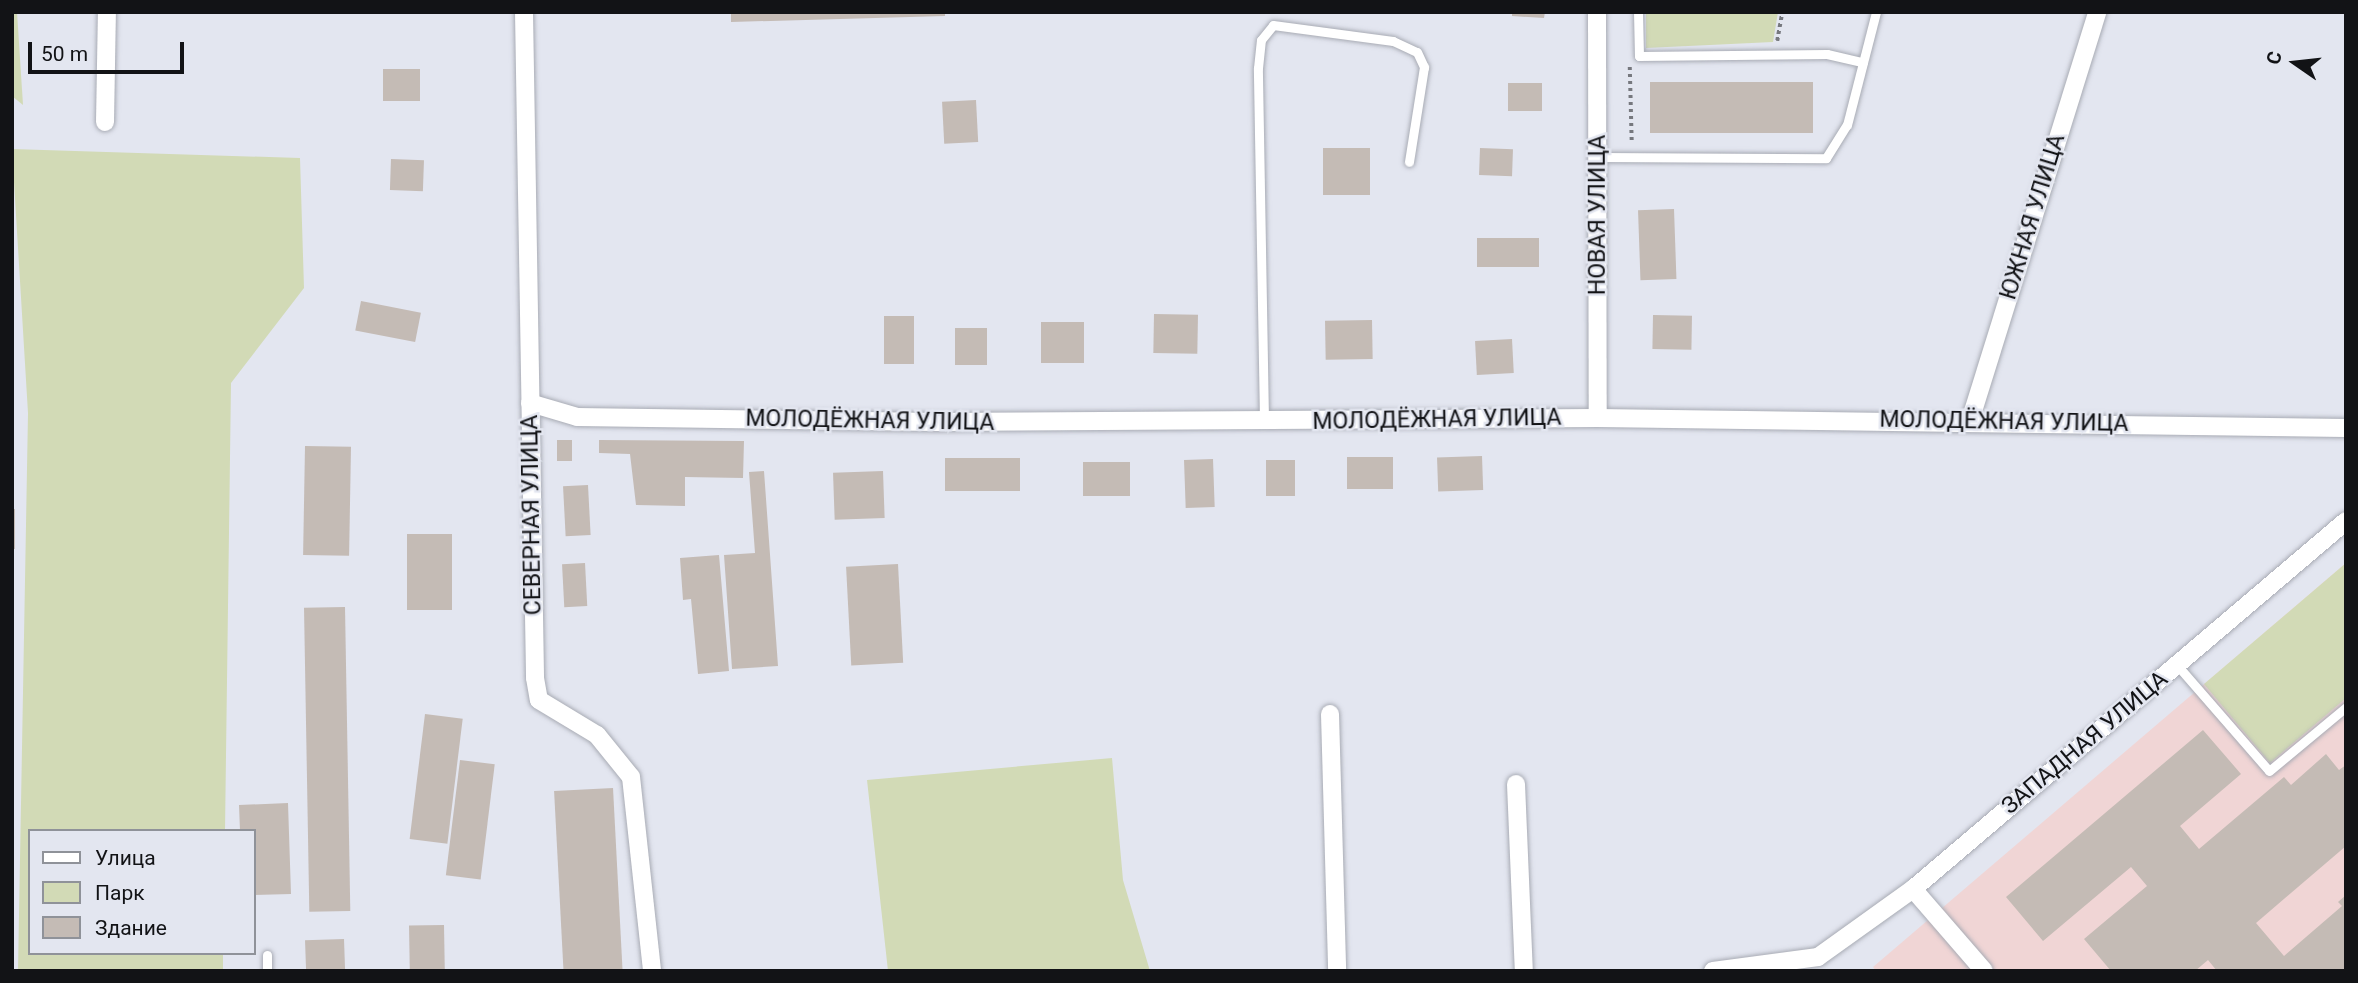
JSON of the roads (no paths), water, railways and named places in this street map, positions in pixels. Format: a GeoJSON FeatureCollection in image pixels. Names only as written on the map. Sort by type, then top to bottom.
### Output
{"type":"FeatureCollection","features":[{"type":"Feature","properties":{"kind":"street"},"geometry":{"type":"LineString","coordinates":[[106,122],[107,12]]}},
{"type":"Feature","properties":{"kind":"street","name":"СЕВЕРНАЯ УЛИЦА"},"geometry":{"type":"LineString","coordinates":[[524,12],[530,403],[539,700],[597,735],[631,777],[653,971]]}},
{"type":"Feature","properties":{"kind":"street","name":"НОВАЯ УЛИЦА"},"geometry":{"type":"LineString","coordinates":[[1597,12],[1598,418]]}},
{"type":"Feature","properties":{"kind":"street","name":"ЮЖНАЯ УЛИЦА"},"geometry":{"type":"LineString","coordinates":[[1970,421],[2097,12]]}},
{"type":"Feature","properties":{"kind":"street","name":"МОЛОДЁЖНАЯ УЛИЦА"},"geometry":{"type":"LineString","coordinates":[[530,403],[577,417],[1264,422],[1598,418],[2346,428]]}},
{"type":"Feature","properties":{"kind":"street","name":"ЗАПАДНАЯ УЛИЦА"},"geometry":{"type":"LineString","coordinates":[[1819,964],[1913,889],[2346,521]]}},
{"type":"Feature","properties":{"kind":"street"},"geometry":{"type":"LineString","coordinates":[[1330,714],[1337,971]]}},
{"type":"Feature","properties":{"kind":"street"},"geometry":{"type":"LineString","coordinates":[[1516,784],[1524,971]]}},
{"type":"Feature","properties":{"kind":"street"},"geometry":{"type":"LineString","coordinates":[[1913,889],[1984,971]]}},
{"type":"Feature","properties":{"kind":"street"},"geometry":{"type":"LineString","coordinates":[[1713,971],[1819,964]]}},
{"type":"Feature","properties":{"kind":"lane"},"geometry":{"type":"LineString","coordinates":[[1638,12],[1639,56],[1827,54],[1863,62]]}},
{"type":"Feature","properties":{"kind":"lane"},"geometry":{"type":"LineString","coordinates":[[1598,157],[1826,158],[1847,125],[1876,12]]}},
{"type":"Feature","properties":{"kind":"lane"},"geometry":{"type":"LineString","coordinates":[[1264,422],[1258,68],[1261,40],[1273,25],[1393,41],[1417,52],[1424,67],[1409,162]]}},
{"type":"Feature","properties":{"kind":"lane"},"geometry":{"type":"LineString","coordinates":[[2177,665],[2269,771],[2346,707]]}},
{"type":"Feature","properties":{"kind":"lane"},"geometry":{"type":"LineString","coordinates":[[267,955],[267,971]]}}]}
